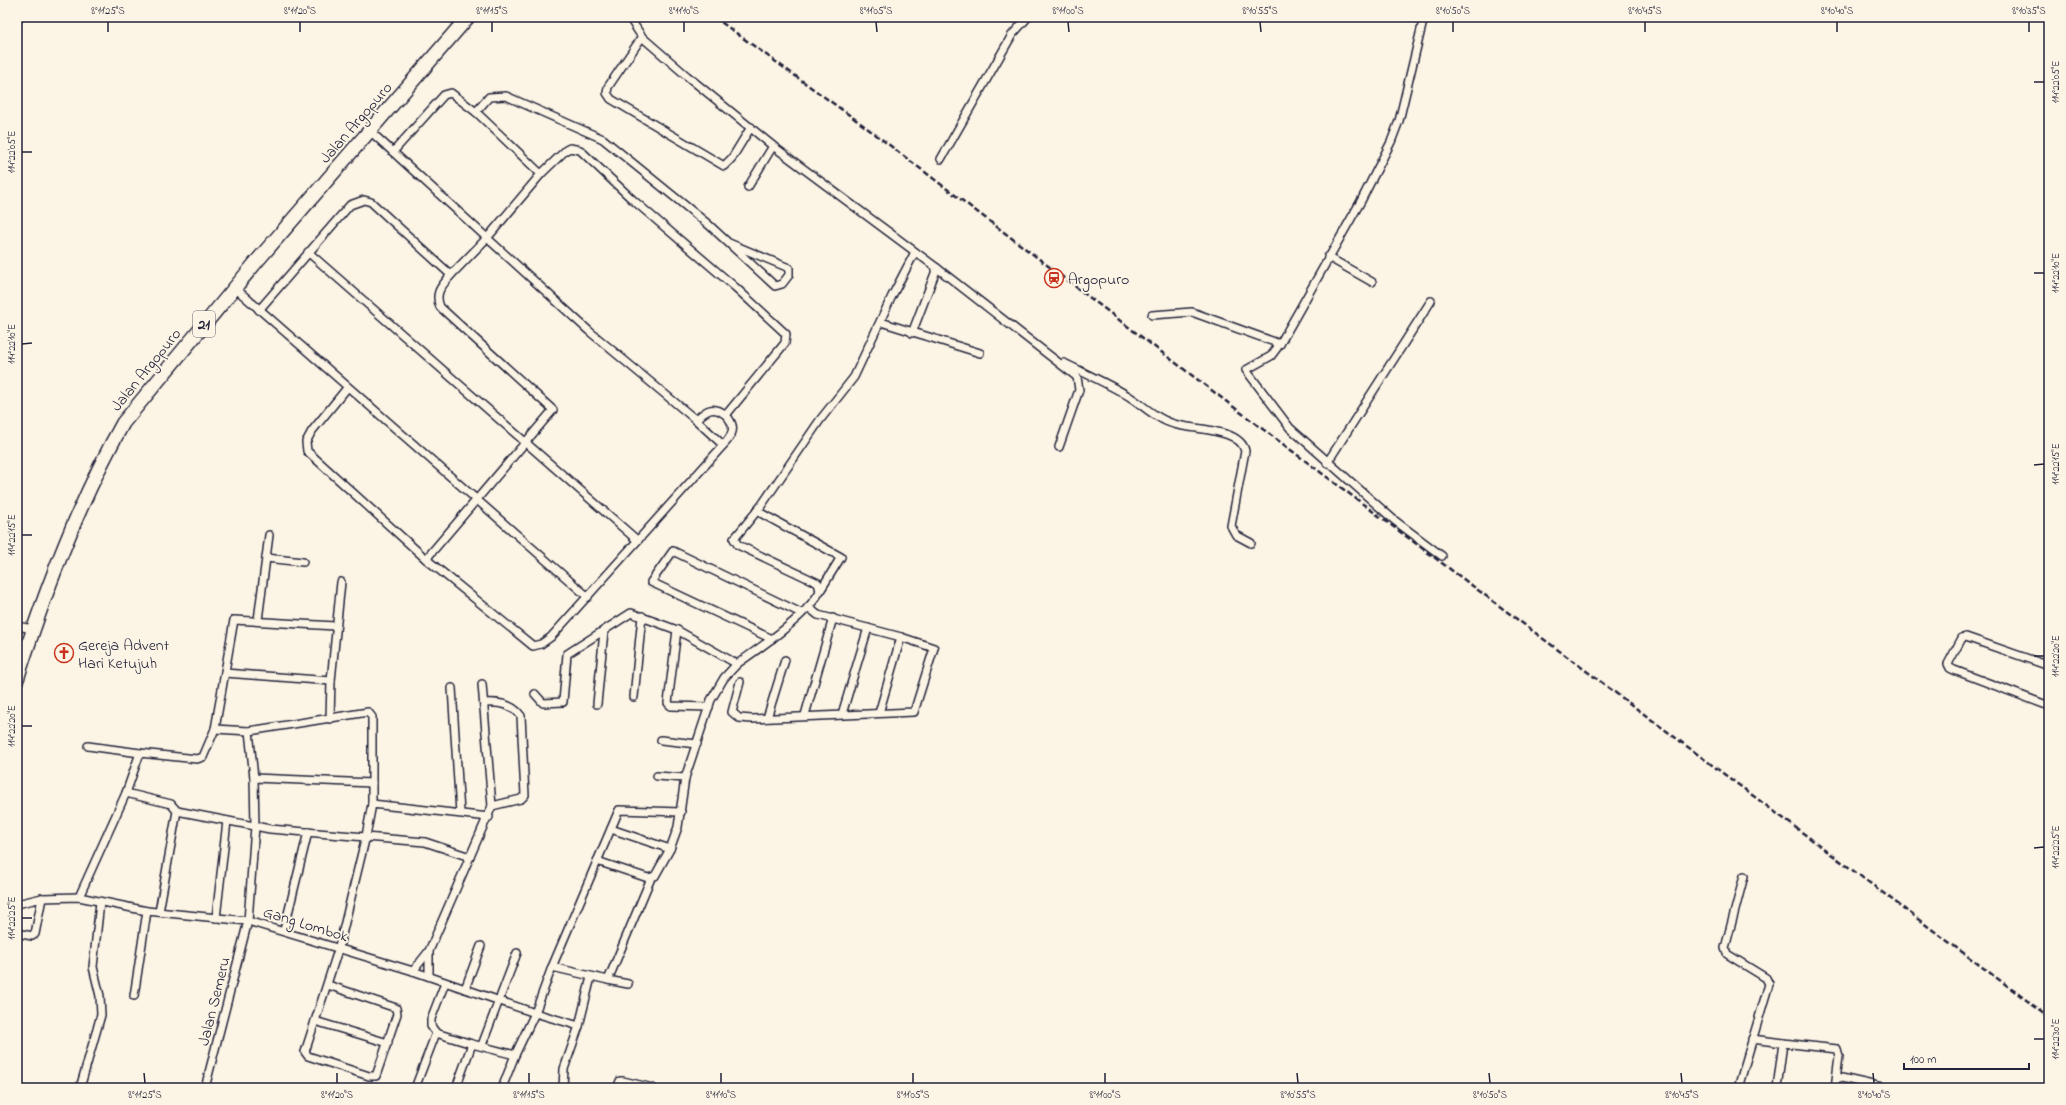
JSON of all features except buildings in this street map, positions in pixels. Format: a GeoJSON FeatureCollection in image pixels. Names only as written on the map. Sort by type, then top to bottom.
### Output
{"type":"FeatureCollection","features":[{"type":"Feature","properties":{"kind":"highway","name":"Jalan Argopuro"},"geometry":{"type":"LineString","coordinates":[[17,679],[33,629],[89,490],[123,423],[235,288],[468,17]]}},
{"type":"Feature","properties":{"kind":"street"},"geometry":{"type":"LineString","coordinates":[[629,17],[642,37],[773,146],[937,268],[1077,378],[1080,385],[1078,394],[1060,447]]}},
{"type":"Feature","properties":{"kind":"street"},"geometry":{"type":"LineString","coordinates":[[941,159],[1012,35],[1028,17]]}},
{"type":"Feature","properties":{"kind":"street"},"geometry":{"type":"LineString","coordinates":[[1424,17],[1399,121],[1391,142],[1361,201],[1280,344],[1270,356],[1246,370],[1290,428],[1394,520],[1442,556]]}},
{"type":"Feature","properties":{"kind":"street"},"geometry":{"type":"LineString","coordinates":[[642,37],[608,87],[607,93],[611,99],[724,166],[732,158],[751,127]]}},
{"type":"Feature","properties":{"kind":"street"},"geometry":{"type":"LineString","coordinates":[[393,152],[448,93],[455,94],[541,174]]}},
{"type":"Feature","properties":{"kind":"street"},"geometry":{"type":"LineString","coordinates":[[476,112],[489,97],[506,96],[603,139],[730,243],[775,286],[779,286],[790,275],[789,268],[730,243]]}},
{"type":"Feature","properties":{"kind":"street"},"geometry":{"type":"LineString","coordinates":[[370,131],[488,237],[589,331],[696,420],[723,445]]}},
{"type":"Feature","properties":{"kind":"street"},"geometry":{"type":"LineString","coordinates":[[748,187],[773,146]]}},
{"type":"Feature","properties":{"kind":"street"},"geometry":{"type":"LineString","coordinates":[[426,559],[526,444],[553,410],[440,307],[437,300],[437,292],[451,275],[488,237],[541,174],[570,148],[580,150],[633,200],[735,287],[786,334],[785,343],[726,414]]}},
{"type":"Feature","properties":{"kind":"street"},"geometry":{"type":"LineString","coordinates":[[259,310],[350,204],[364,200],[371,202],[451,275]]}},
{"type":"Feature","properties":{"kind":"street"},"geometry":{"type":"LineString","coordinates":[[308,252],[526,444],[638,540]]}},
{"type":"Feature","properties":{"kind":"street"},"geometry":{"type":"LineString","coordinates":[[820,591],[820,586],[818,583],[735,542],[734,539],[757,511],[820,420],[854,377],[915,252]]}},
{"type":"Feature","properties":{"kind":"street"},"geometry":{"type":"LineString","coordinates":[[1328,257],[1372,282]]}},
{"type":"Feature","properties":{"kind":"street"},"geometry":{"type":"LineString","coordinates":[[912,333],[937,268]]}},
{"type":"Feature","properties":{"kind":"street"},"geometry":{"type":"LineString","coordinates":[[235,288],[347,388],[477,499],[588,597]]}},
{"type":"Feature","properties":{"kind":"street"},"geometry":{"type":"LineString","coordinates":[[1328,463],[1431,301]]}},
{"type":"Feature","properties":{"kind":"street"},"geometry":{"type":"LineString","coordinates":[[1152,315],[1192,312],[1280,344]]}},
{"type":"Feature","properties":{"kind":"street"},"geometry":{"type":"LineString","coordinates":[[881,322],[912,333],[980,353]]}},
{"type":"Feature","properties":{"kind":"street"},"geometry":{"type":"LineString","coordinates":[[1050,356],[1124,394],[1166,421],[1174,424],[1226,434],[1241,442],[1246,451],[1231,526],[1236,534],[1250,543]]}},
{"type":"Feature","properties":{"kind":"street"},"geometry":{"type":"LineString","coordinates":[[347,388],[312,431],[306,442],[307,451],[426,559],[533,646],[541,644],[551,637],[732,435],[733,429],[726,414],[713,409],[705,411],[696,420]]}},
{"type":"Feature","properties":{"kind":"street"},"geometry":{"type":"LineString","coordinates":[[608,980],[651,878],[655,876],[670,849],[681,812],[686,778],[709,707],[718,687],[737,664],[772,639],[808,607],[820,591],[841,557],[757,511]]}},
{"type":"Feature","properties":{"kind":"street"},"geometry":{"type":"LineString","coordinates":[[258,620],[269,535]]}},
{"type":"Feature","properties":{"kind":"street"},"geometry":{"type":"LineString","coordinates":[[772,639],[651,582],[673,551],[801,613]]}},
{"type":"Feature","properties":{"kind":"street"},"geometry":{"type":"LineString","coordinates":[[266,558],[303,562]]}},
{"type":"Feature","properties":{"kind":"street"},"geometry":{"type":"LineString","coordinates":[[330,719],[335,626],[341,582]]}},
{"type":"Feature","properties":{"kind":"street"},"geometry":{"type":"LineString","coordinates":[[740,682],[732,712],[739,718],[914,712],[935,651],[932,646],[818,615],[808,607]]}},
{"type":"Feature","properties":{"kind":"street"},"geometry":{"type":"LineString","coordinates":[[535,694],[544,703],[563,702],[567,654],[631,613],[677,630],[737,664]]}},
{"type":"Feature","properties":{"kind":"street"},"geometry":{"type":"LineString","coordinates":[[634,696],[642,616]]}},
{"type":"Feature","properties":{"kind":"street"},"geometry":{"type":"LineString","coordinates":[[805,715],[833,618]]}},
{"type":"Feature","properties":{"kind":"street"},"geometry":{"type":"LineString","coordinates":[[88,746],[197,759],[203,757],[215,729],[234,620],[258,620],[335,626]]}},
{"type":"Feature","properties":{"kind":"street"},"geometry":{"type":"LineString","coordinates":[[17,626],[33,629]]}},
{"type":"Feature","properties":{"kind":"street"},"geometry":{"type":"LineString","coordinates":[[842,714],[868,628]]}},
{"type":"Feature","properties":{"kind":"street"},"geometry":{"type":"LineString","coordinates":[[677,630],[668,703],[671,706],[709,707]]}},
{"type":"Feature","properties":{"kind":"street"},"geometry":{"type":"LineString","coordinates":[[597,704],[604,631]]}},
{"type":"Feature","properties":{"kind":"street"},"geometry":{"type":"LineString","coordinates":[[879,713],[901,637]]}},
{"type":"Feature","properties":{"kind":"street"},"geometry":{"type":"LineString","coordinates":[[2049,666],[1966,637],[1962,638],[1948,664],[1950,668],[1954,670],[2049,706]]}},
{"type":"Feature","properties":{"kind":"street"},"geometry":{"type":"LineString","coordinates":[[767,718],[785,660]]}},
{"type":"Feature","properties":{"kind":"street"},"geometry":{"type":"LineString","coordinates":[[225,674],[331,681]]}},
{"type":"Feature","properties":{"kind":"street"},"geometry":{"type":"LineString","coordinates":[[413,971],[429,951],[489,817],[492,806],[482,684]]}},
{"type":"Feature","properties":{"kind":"street"},"geometry":{"type":"LineString","coordinates":[[452,688],[460,813]]}},
{"type":"Feature","properties":{"kind":"street"},"geometry":{"type":"LineString","coordinates":[[484,703],[499,703],[515,710],[521,716],[525,795],[522,799],[492,806]]}},
{"type":"Feature","properties":{"kind":"street"},"geometry":{"type":"LineString","coordinates":[[215,729],[249,730],[330,719],[365,712],[370,714],[372,804],[366,836],[339,948],[315,1021],[306,1054],[369,1076],[376,1076],[378,1074],[397,1014],[396,1008],[328,985]]}},
{"type":"Feature","properties":{"kind":"street","name":"Jalan Semeru"},"geometry":{"type":"LineString","coordinates":[[205,1088],[248,921],[255,826],[254,778],[249,730]]}},
{"type":"Feature","properties":{"kind":"street"},"geometry":{"type":"LineString","coordinates":[[662,740],[697,744]]}},
{"type":"Feature","properties":{"kind":"street"},"geometry":{"type":"LineString","coordinates":[[80,897],[126,793],[140,753]]}},
{"type":"Feature","properties":{"kind":"street"},"geometry":{"type":"LineString","coordinates":[[657,776],[686,778]]}},
{"type":"Feature","properties":{"kind":"street"},"geometry":{"type":"LineString","coordinates":[[254,778],[372,783]]}},
{"type":"Feature","properties":{"kind":"street"},"geometry":{"type":"LineString","coordinates":[[126,793],[171,804],[176,811],[227,821],[270,829],[426,842],[470,857]]}},
{"type":"Feature","properties":{"kind":"street"},"geometry":{"type":"LineString","coordinates":[[372,804],[489,817]]}},
{"type":"Feature","properties":{"kind":"street"},"geometry":{"type":"LineString","coordinates":[[502,1088],[515,1055],[535,1013],[552,967],[619,810],[681,812]]}},
{"type":"Feature","properties":{"kind":"street"},"geometry":{"type":"LineString","coordinates":[[159,912],[176,811]]}},
{"type":"Feature","properties":{"kind":"street"},"geometry":{"type":"LineString","coordinates":[[216,918],[227,821]]}},
{"type":"Feature","properties":{"kind":"street"},"geometry":{"type":"LineString","coordinates":[[611,829],[670,849]]}},
{"type":"Feature","properties":{"kind":"street"},"geometry":{"type":"LineString","coordinates":[[284,930],[308,832]]}},
{"type":"Feature","properties":{"kind":"street"},"geometry":{"type":"LineString","coordinates":[[597,861],[651,878]]}},
{"type":"Feature","properties":{"kind":"street"},"geometry":{"type":"LineString","coordinates":[[1738,1088],[1768,987],[1768,980],[1727,954],[1725,948],[1744,876]]}},
{"type":"Feature","properties":{"kind":"street","name":"Gang Lombok"},"geometry":{"type":"LineString","coordinates":[[17,904],[42,898],[80,897],[147,911],[248,921],[284,930],[413,971],[535,1013],[579,1026]]}},
{"type":"Feature","properties":{"kind":"street"},"geometry":{"type":"LineString","coordinates":[[17,934],[28,936],[35,934],[42,898]]}},
{"type":"Feature","properties":{"kind":"street"},"geometry":{"type":"LineString","coordinates":[[80,1088],[101,1015],[100,996],[93,974],[100,902]]}},
{"type":"Feature","properties":{"kind":"street"},"geometry":{"type":"LineString","coordinates":[[134,996],[147,911]]}},
{"type":"Feature","properties":{"kind":"street"},"geometry":{"type":"LineString","coordinates":[[466,989],[481,946]]}},
{"type":"Feature","properties":{"kind":"street"},"geometry":{"type":"LineString","coordinates":[[428,976],[429,951]]}},
{"type":"Feature","properties":{"kind":"street"},"geometry":{"type":"LineString","coordinates":[[482,1045],[517,953]]}},
{"type":"Feature","properties":{"kind":"street"},"geometry":{"type":"LineString","coordinates":[[552,967],[591,977],[628,984]]}},
{"type":"Feature","properties":{"kind":"street"},"geometry":{"type":"LineString","coordinates":[[563,1088],[564,1069],[579,1026],[591,977]]}},
{"type":"Feature","properties":{"kind":"street"},"geometry":{"type":"LineString","coordinates":[[445,983],[431,1019],[431,1026],[436,1033],[515,1055]]}},
{"type":"Feature","properties":{"kind":"street"},"geometry":{"type":"LineString","coordinates":[[315,1021],[388,1043]]}},
{"type":"Feature","properties":{"kind":"street"},"geometry":{"type":"LineString","coordinates":[[415,1088],[436,1033]]}},
{"type":"Feature","properties":{"kind":"street"},"geometry":{"type":"LineString","coordinates":[[1752,1039],[1836,1049],[1839,1052],[1835,1088]]}},
{"type":"Feature","properties":{"kind":"street"},"geometry":{"type":"LineString","coordinates":[[1777,1088],[1783,1043]]}},
{"type":"Feature","properties":{"kind":"street"},"geometry":{"type":"LineString","coordinates":[[456,1088],[472,1044]]}},
{"type":"Feature","properties":{"kind":"street"},"geometry":{"type":"LineString","coordinates":[[1837,1077],[1884,1088]]}},
{"type":"Feature","properties":{"kind":"street"},"geometry":{"type":"LineString","coordinates":[[617,1088],[620,1081],[653,1088]]}},
{"type":"Feature","properties":{"kind":"railway"},"geometry":{"type":"LineString","coordinates":[[714,17],[863,125],[1252,421],[2049,1017]]}},
{"type":"Feature","properties":{"kind":"place","name":"Argopuro"},"geometry":{"type":"Point","coordinates":[1054,278]}},
{"type":"Feature","properties":{"kind":"place","name":"Gereja Advent Hari Ketujuh"},"geometry":{"type":"Point","coordinates":[64,653]}}]}
